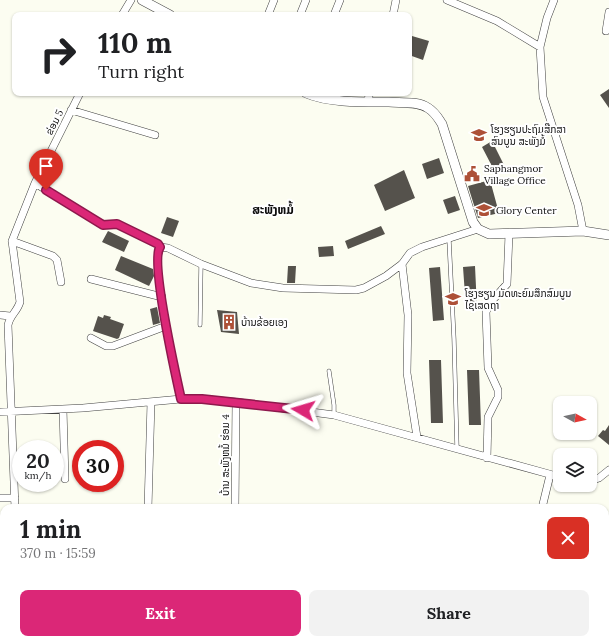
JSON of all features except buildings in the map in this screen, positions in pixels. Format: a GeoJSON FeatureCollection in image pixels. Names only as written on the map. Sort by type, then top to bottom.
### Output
{"type":"FeatureCollection","features":[{"type":"Feature","properties":{"kind":"street"},"geometry":{"type":"LineString","coordinates":[[124,12],[130,0]]}},
{"type":"Feature","properties":{"kind":"street"},"geometry":{"type":"LineString","coordinates":[[142,0],[164,12]]}},
{"type":"Feature","properties":{"kind":"street"},"geometry":{"type":"LineString","coordinates":[[269,12],[274,0]]}},
{"type":"Feature","properties":{"kind":"street"},"geometry":{"type":"LineString","coordinates":[[301,12],[306,0]]}},
{"type":"Feature","properties":{"kind":"street"},"geometry":{"type":"LineString","coordinates":[[335,12],[340,0]]}},
{"type":"Feature","properties":{"kind":"street"},"geometry":{"type":"LineString","coordinates":[[393,12],[396,0]]}},
{"type":"Feature","properties":{"kind":"street"},"geometry":{"type":"LineString","coordinates":[[447,0],[496,21],[540,47]]}},
{"type":"Feature","properties":{"kind":"street"},"geometry":{"type":"LineString","coordinates":[[554,0],[547,18],[540,47],[543,97],[578,205],[583,231]]}},
{"type":"Feature","properties":{"kind":"street"},"geometry":{"type":"LineString","coordinates":[[606,31],[609,12]]}},
{"type":"Feature","properties":{"kind":"street","name":"ຂ່ອມ 5"},"geometry":{"type":"LineString","coordinates":[[15,504],[8,325],[10,316],[18,309],[20,302],[12,240],[35,183],[78,96]]}},
{"type":"Feature","properties":{"kind":"street"},"geometry":{"type":"LineString","coordinates":[[314,96],[368,97],[418,104],[427,107],[435,113],[442,124],[473,222],[478,229],[489,234],[583,231],[609,236]]}},
{"type":"Feature","properties":{"kind":"street"},"geometry":{"type":"LineString","coordinates":[[71,110],[155,135]]}},
{"type":"Feature","properties":{"kind":"street"},"geometry":{"type":"LineString","coordinates":[[35,183],[103,225],[117,224],[158,244],[160,247],[168,248],[201,264],[250,283],[283,288],[356,290],[364,288],[386,276],[402,264],[406,257],[422,247],[449,240],[478,229]]}},
{"type":"Feature","properties":{"kind":"street"},"geometry":{"type":"LineString","coordinates":[[487,458],[488,417],[498,397],[498,390],[488,368],[486,312],[490,303],[507,284],[509,234]]}},
{"type":"Feature","properties":{"kind":"street"},"geometry":{"type":"LineString","coordinates":[[12,240],[53,256],[57,260],[61,282]]}},
{"type":"Feature","properties":{"kind":"street"},"geometry":{"type":"LineString","coordinates":[[160,247],[157,254],[166,326],[181,399]]}},
{"type":"Feature","properties":{"kind":"street"},"geometry":{"type":"LineString","coordinates":[[402,264],[408,315],[408,374],[417,437]]}},
{"type":"Feature","properties":{"kind":"street"},"geometry":{"type":"LineString","coordinates":[[91,279],[162,297]]}},
{"type":"Feature","properties":{"kind":"street"},"geometry":{"type":"LineString","coordinates":[[0,316],[10,316]]}},
{"type":"Feature","properties":{"kind":"street"},"geometry":{"type":"LineString","coordinates":[[91,338],[106,346],[113,346],[166,326]]}},
{"type":"Feature","properties":{"kind":"street"},"geometry":{"type":"LineString","coordinates":[[0,412],[11,413],[181,399],[236,402],[334,416],[417,437],[553,476]]}},
{"type":"Feature","properties":{"kind":"street"},"geometry":{"type":"LineString","coordinates":[[148,504],[151,402]]}},
{"type":"Feature","properties":{"kind":"street","name":"ບ້ານ ສະພັງຫມໍ້ ຮ່ອມ 4"},"geometry":{"type":"LineString","coordinates":[[235,504],[236,402]]}},
{"type":"Feature","properties":{"kind":"street"},"geometry":{"type":"LineString","coordinates":[[64,409],[64,440]]}},
{"type":"Feature","properties":{"kind":"street"},"geometry":{"type":"LineString","coordinates":[[597,479],[609,470]]}},
{"type":"Feature","properties":{"kind":"street"},"geometry":{"type":"LineString","coordinates":[[543,504],[550,475]]}},
{"type":"Feature","properties":{"kind":"street"},"geometry":{"type":"LineString","coordinates":[[0,498],[15,498]]}},
{"type":"Feature","properties":{"kind":"lane"},"geometry":{"type":"LineString","coordinates":[[449,240],[457,449]]}},
{"type":"Feature","properties":{"kind":"lane"},"geometry":{"type":"LineString","coordinates":[[200,325],[201,264]]}},
{"type":"Feature","properties":{"kind":"lane"},"geometry":{"type":"LineString","coordinates":[[329,371],[334,405],[334,416]]}},
{"type":"Feature","properties":{"kind":"place","name":"ໂຮງຮຽນປະຖົມສືກສາ ສົນບູນ ສະພັງມໍ້"},"geometry":{"type":"Point","coordinates":[479,135]}},
{"type":"Feature","properties":{"kind":"place","name":"Saphangmor Village Office"},"geometry":{"type":"Point","coordinates":[472,174]}},
{"type":"Feature","properties":{"kind":"place","name":"Glory Center"},"geometry":{"type":"Point","coordinates":[484,210]}},
{"type":"Feature","properties":{"kind":"place","name":"ໂຮງຮຽນ ມັດທະຍົມສຶກສົມບູນ ໄຊເສດຖາ"},"geometry":{"type":"Point","coordinates":[453,299]}},
{"type":"Feature","properties":{"kind":"place","name":"ບ້ານຂ້ອຍເອງ"},"geometry":{"type":"Point","coordinates":[229,322]}},
{"type":"Feature","properties":{"kind":"district","name":"ສະພັງຫມໍ້"},"geometry":{"type":"Point","coordinates":[273,210]}},
{"type":"Feature","properties":{"kind":"route"},"geometry":{"type":"LineString","coordinates":[[46,190],[103,225],[109,226],[114,223],[117,224],[158,244],[160,247],[157,254],[166,326],[181,399],[236,402],[303,410]]}}]}
